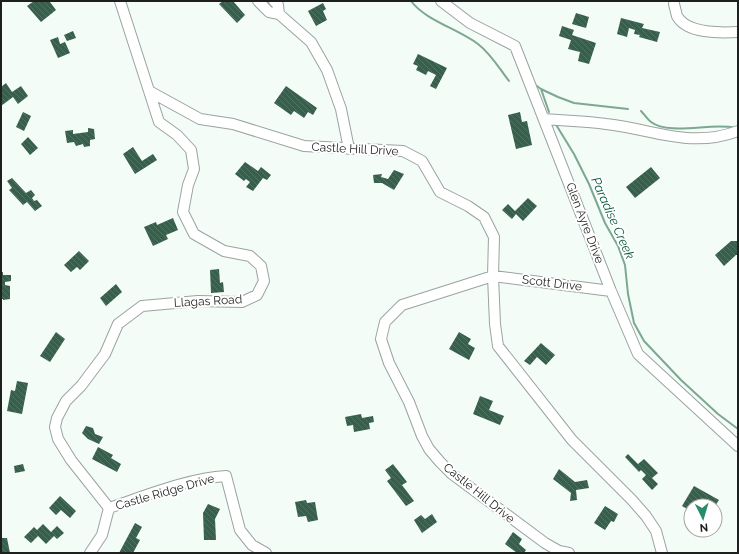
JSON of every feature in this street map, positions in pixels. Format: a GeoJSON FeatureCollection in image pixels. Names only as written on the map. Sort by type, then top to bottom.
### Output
{"type":"FeatureCollection","features":[{"type":"Feature","properties":{"kind":"street","name":"Llagas Road"},"geometry":{"type":"LineString","coordinates":[[109,508],[71,460],[58,439],[55,428],[66,401],[81,386],[105,354],[118,324],[142,306],[198,301],[242,302],[257,295],[264,281],[261,266],[250,256],[224,251],[194,234],[183,212],[188,185],[194,169],[190,150],[177,135],[158,122],[150,91],[120,1]]}},
{"type":"Feature","properties":{"kind":"street"},"geometry":{"type":"LineString","coordinates":[[258,1],[269,12],[279,14],[311,42],[327,70],[341,109],[349,149]]}},
{"type":"Feature","properties":{"kind":"street"},"geometry":{"type":"LineString","coordinates":[[274,1],[278,5],[279,14]]}},
{"type":"Feature","properties":{"kind":"street","name":"Glen Ayre Drive"},"geometry":{"type":"LineString","coordinates":[[442,1],[470,23],[515,46],[545,119],[611,291],[638,354],[738,446]]}},
{"type":"Feature","properties":{"kind":"street"},"geometry":{"type":"LineString","coordinates":[[674,4],[678,17],[687,26],[701,31],[738,32]]}},
{"type":"Feature","properties":{"kind":"street","name":"Castle Hill Drive"},"geometry":{"type":"LineString","coordinates":[[150,91],[200,119],[233,124],[304,146],[403,151],[422,161],[440,192],[468,206],[484,217],[494,237],[493,276],[495,324],[498,346],[572,440],[646,516],[656,531],[662,553]]}},
{"type":"Feature","properties":{"kind":"street"},"geometry":{"type":"LineString","coordinates":[[545,119],[606,124],[684,139],[712,139],[738,131]]}},
{"type":"Feature","properties":{"kind":"street","name":"Castle Hill Drive"},"geometry":{"type":"LineString","coordinates":[[493,276],[402,305],[385,322],[380,339],[389,363],[409,402],[422,436],[429,449],[440,462],[452,474],[545,543],[559,551],[569,553]]}},
{"type":"Feature","properties":{"kind":"street","name":"Scott Drive"},"geometry":{"type":"LineString","coordinates":[[493,276],[611,291]]}},
{"type":"Feature","properties":{"kind":"street","name":"Castle Ridge Drive"},"geometry":{"type":"LineString","coordinates":[[109,508],[152,493],[209,477],[226,476],[240,530],[252,545],[266,553]]}},
{"type":"Feature","properties":{"kind":"street"},"geometry":{"type":"LineString","coordinates":[[90,553],[102,535],[109,508]]}},
{"type":"Feature","properties":{"kind":"building"},"geometry":{"type":"Polygon","coordinates":[[[34,1],[51,1],[50,2],[56,10],[41,22],[27,6],[34,1]]]}},
{"type":"Feature","properties":{"kind":"building"},"geometry":{"type":"Polygon","coordinates":[[[223,1],[233,1],[245,15],[237,23],[219,4],[223,1]]]}},
{"type":"Feature","properties":{"kind":"building"},"geometry":{"type":"Polygon","coordinates":[[[323,3],[326,9],[323,11],[327,20],[316,26],[308,11],[323,3]]]}},
{"type":"Feature","properties":{"kind":"building"},"geometry":{"type":"Polygon","coordinates":[[[576,13],[589,17],[586,28],[572,24],[576,13]]]}},
{"type":"Feature","properties":{"kind":"building"},"geometry":{"type":"Polygon","coordinates":[[[621,18],[644,24],[642,28],[660,32],[657,42],[639,37],[640,35],[634,34],[635,30],[629,28],[627,37],[617,34],[621,18]]]}},
{"type":"Feature","properties":{"kind":"building"},"geometry":{"type":"Polygon","coordinates":[[[562,26],[574,30],[572,35],[596,43],[589,64],[578,61],[580,52],[568,49],[571,40],[559,36],[562,26]]]}},
{"type":"Feature","properties":{"kind":"building"},"geometry":{"type":"Polygon","coordinates":[[[73,31],[76,38],[67,41],[64,35],[73,31]]]}},
{"type":"Feature","properties":{"kind":"building"},"geometry":{"type":"Polygon","coordinates":[[[58,37],[60,44],[65,42],[70,53],[58,58],[50,40],[58,37]]]}},
{"type":"Feature","properties":{"kind":"building"},"geometry":{"type":"Polygon","coordinates":[[[418,54],[447,68],[436,89],[430,86],[436,75],[428,71],[426,75],[416,70],[418,66],[413,64],[418,54]]]}},
{"type":"Feature","properties":{"kind":"building"},"geometry":{"type":"Polygon","coordinates":[[[6,83],[12,92],[21,86],[28,96],[18,104],[13,97],[1,106],[1,87],[6,83]]]}},
{"type":"Feature","properties":{"kind":"building"},"geometry":{"type":"Polygon","coordinates":[[[286,86],[317,108],[313,115],[308,112],[304,118],[294,111],[291,115],[274,103],[286,86]]]}},
{"type":"Feature","properties":{"kind":"building"},"geometry":{"type":"Polygon","coordinates":[[[23,112],[31,116],[24,131],[16,127],[23,112]]]}},
{"type":"Feature","properties":{"kind":"building"},"geometry":{"type":"Polygon","coordinates":[[[520,112],[522,122],[527,121],[532,145],[516,149],[508,115],[520,112]]]}},
{"type":"Feature","properties":{"kind":"building"},"geometry":{"type":"Polygon","coordinates":[[[88,128],[94,129],[95,139],[90,140],[90,146],[84,147],[83,144],[76,146],[74,142],[67,143],[65,131],[73,130],[73,134],[88,132],[88,128]]]}},
{"type":"Feature","properties":{"kind":"building"},"geometry":{"type":"Polygon","coordinates":[[[28,137],[38,148],[30,155],[21,144],[28,137]]]}},
{"type":"Feature","properties":{"kind":"building"},"geometry":{"type":"Polygon","coordinates":[[[133,147],[142,161],[153,154],[157,160],[135,174],[123,154],[133,147]]]}},
{"type":"Feature","properties":{"kind":"building"},"geometry":{"type":"Polygon","coordinates":[[[245,162],[258,171],[261,167],[271,175],[267,180],[263,178],[253,191],[246,187],[250,182],[246,179],[244,181],[235,174],[245,162]]]}},
{"type":"Feature","properties":{"kind":"building"},"geometry":{"type":"Polygon","coordinates":[[[651,167],[660,178],[635,198],[626,187],[651,167]]]}},
{"type":"Feature","properties":{"kind":"building"},"geometry":{"type":"Polygon","coordinates":[[[394,170],[404,174],[394,190],[382,183],[374,183],[373,175],[382,174],[381,177],[388,179],[394,170]]]}},
{"type":"Feature","properties":{"kind":"building"},"geometry":{"type":"Polygon","coordinates":[[[12,178],[26,193],[31,190],[35,195],[32,198],[34,201],[37,200],[42,206],[35,211],[27,202],[23,205],[9,190],[12,188],[7,181],[12,178]]]}},
{"type":"Feature","properties":{"kind":"building"},"geometry":{"type":"Polygon","coordinates":[[[528,198],[537,206],[523,221],[516,214],[512,219],[502,210],[508,204],[515,211],[528,198]]]}},
{"type":"Feature","properties":{"kind":"building"},"geometry":{"type":"Polygon","coordinates":[[[173,218],[178,230],[166,235],[168,239],[153,246],[144,227],[156,222],[157,225],[173,218]]]}},
{"type":"Feature","properties":{"kind":"building"},"geometry":{"type":"Polygon","coordinates":[[[731,241],[738,241],[738,255],[736,255],[724,266],[715,255],[731,241]]]}},
{"type":"Feature","properties":{"kind":"building"},"geometry":{"type":"Polygon","coordinates":[[[79,251],[89,261],[80,270],[77,267],[71,272],[64,265],[79,251]]]}},
{"type":"Feature","properties":{"kind":"building"},"geometry":{"type":"Polygon","coordinates":[[[219,269],[220,283],[223,282],[224,292],[211,293],[210,270],[219,269]]]}},
{"type":"Feature","properties":{"kind":"building"},"geometry":{"type":"Polygon","coordinates":[[[1,272],[3,272],[3,275],[11,275],[11,281],[5,282],[5,285],[10,286],[10,299],[1,299],[1,272]]]}},
{"type":"Feature","properties":{"kind":"building"},"geometry":{"type":"Polygon","coordinates":[[[116,284],[122,292],[106,306],[100,298],[116,284]]]}},
{"type":"Feature","properties":{"kind":"building"},"geometry":{"type":"Polygon","coordinates":[[[56,332],[65,339],[50,362],[40,356],[56,332]]]}},
{"type":"Feature","properties":{"kind":"building"},"geometry":{"type":"Polygon","coordinates":[[[459,332],[471,339],[468,344],[475,348],[469,360],[449,349],[459,332]]]}},
{"type":"Feature","properties":{"kind":"building"},"geometry":{"type":"Polygon","coordinates":[[[541,343],[555,355],[546,365],[537,357],[530,365],[524,361],[541,343]]]}},
{"type":"Feature","properties":{"kind":"building"},"geometry":{"type":"Polygon","coordinates":[[[17,381],[28,383],[22,414],[7,411],[11,390],[15,391],[17,381]]]}},
{"type":"Feature","properties":{"kind":"building"},"geometry":{"type":"Polygon","coordinates":[[[480,396],[493,401],[489,410],[504,416],[500,425],[473,414],[480,396]]]}},
{"type":"Feature","properties":{"kind":"building"},"geometry":{"type":"Polygon","coordinates":[[[361,414],[362,418],[373,416],[374,422],[369,423],[370,429],[354,432],[353,425],[347,426],[345,417],[361,414]]]}},
{"type":"Feature","properties":{"kind":"building"},"geometry":{"type":"Polygon","coordinates":[[[86,426],[93,428],[95,434],[103,437],[99,444],[88,439],[82,433],[86,426]]]}},
{"type":"Feature","properties":{"kind":"building"},"geometry":{"type":"Polygon","coordinates":[[[98,447],[113,455],[111,458],[121,464],[117,472],[92,459],[98,447]]]}},
{"type":"Feature","properties":{"kind":"building"},"geometry":{"type":"Polygon","coordinates":[[[628,454],[638,464],[644,459],[658,473],[652,478],[658,484],[652,490],[642,479],[646,475],[641,470],[639,472],[625,457],[628,454]]]}},
{"type":"Feature","properties":{"kind":"building"},"geometry":{"type":"Polygon","coordinates":[[[23,464],[25,471],[15,473],[14,466],[23,464]]]}},
{"type":"Feature","properties":{"kind":"building"},"geometry":{"type":"Polygon","coordinates":[[[393,464],[407,482],[402,485],[414,501],[406,506],[387,481],[391,478],[385,470],[393,464]]]}},
{"type":"Feature","properties":{"kind":"building"},"geometry":{"type":"Polygon","coordinates":[[[559,469],[575,482],[587,480],[589,488],[576,490],[577,500],[570,501],[571,493],[553,479],[559,469]]]}},
{"type":"Feature","properties":{"kind":"building"},"geometry":{"type":"Polygon","coordinates":[[[694,486],[715,498],[687,498],[694,486]]]}},
{"type":"Feature","properties":{"kind":"building"},"geometry":{"type":"Polygon","coordinates":[[[60,496],[76,511],[70,518],[61,510],[56,515],[49,508],[60,496]]]}},
{"type":"Feature","properties":{"kind":"building"},"geometry":{"type":"Polygon","coordinates":[[[306,500],[307,503],[315,502],[318,520],[308,522],[306,516],[298,517],[295,502],[306,500]]]}},
{"type":"Feature","properties":{"kind":"building"},"geometry":{"type":"Polygon","coordinates":[[[208,504],[220,509],[215,519],[216,540],[204,540],[203,513],[208,504]]]}},
{"type":"Feature","properties":{"kind":"building"},"geometry":{"type":"Polygon","coordinates":[[[605,506],[618,514],[614,522],[611,521],[605,530],[594,523],[605,506]]]}},
{"type":"Feature","properties":{"kind":"building"},"geometry":{"type":"Polygon","coordinates":[[[432,514],[437,522],[422,533],[414,520],[421,515],[425,519],[432,514]]]}},
{"type":"Feature","properties":{"kind":"building"},"geometry":{"type":"Polygon","coordinates":[[[135,523],[142,527],[136,538],[140,540],[133,553],[119,553],[135,523]]]}},
{"type":"Feature","properties":{"kind":"building"},"geometry":{"type":"Polygon","coordinates":[[[43,524],[51,532],[57,526],[64,533],[57,539],[54,536],[46,544],[38,536],[31,543],[24,537],[34,527],[37,530],[43,524]]]}},
{"type":"Feature","properties":{"kind":"building"},"geometry":{"type":"Polygon","coordinates":[[[513,532],[522,539],[519,544],[526,550],[524,553],[517,553],[505,544],[513,532]]]}},
{"type":"Feature","properties":{"kind":"building"},"geometry":{"type":"Polygon","coordinates":[[[1,538],[7,538],[10,553],[1,553],[1,538]]]}},
{"type":"Feature","properties":{"kind":"waterway","name":"Paradise Creek"},"geometry":{"type":"LineString","coordinates":[[411,1],[425,14],[483,48],[509,81]]}},
{"type":"Feature","properties":{"kind":"waterway","name":"Paradise Creek"},"geometry":{"type":"LineString","coordinates":[[534,84],[541,89],[549,112]]}},
{"type":"Feature","properties":{"kind":"waterway"},"geometry":{"type":"LineString","coordinates":[[541,89],[574,103],[628,109]]}},
{"type":"Feature","properties":{"kind":"waterway"},"geometry":{"type":"LineString","coordinates":[[641,111],[651,122],[659,126],[669,128],[715,126],[735,128]]}},
{"type":"Feature","properties":{"kind":"waterway","name":"Paradise Creek"},"geometry":{"type":"LineString","coordinates":[[555,123],[574,154],[589,184],[605,223],[618,246],[625,265],[628,294],[634,323],[644,341],[681,380],[718,414],[738,429]]}}]}
